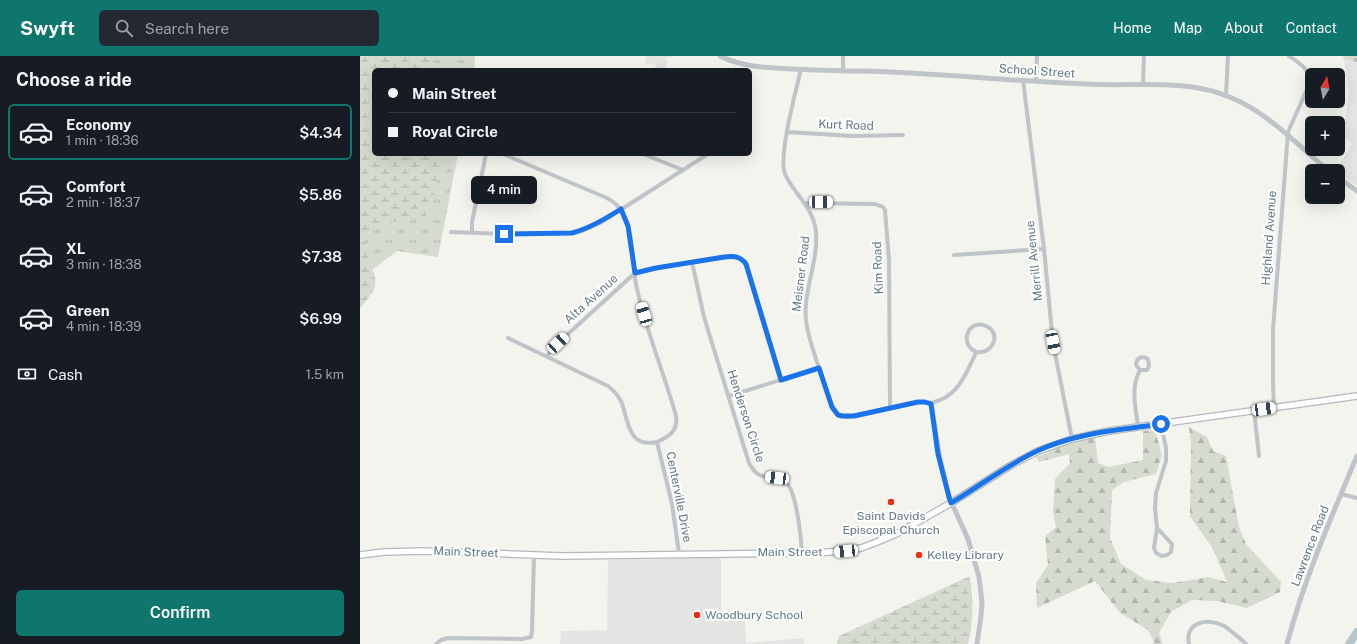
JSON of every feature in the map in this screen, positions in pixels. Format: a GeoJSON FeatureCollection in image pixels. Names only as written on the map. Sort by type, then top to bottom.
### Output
{"type":"FeatureCollection","features":[{"type":"Feature","properties":{"kind":"main road","name":"Main Street"},"geometry":{"type":"LineString","coordinates":[[360,555],[384,552],[417,551],[534,555],[802,553],[846,551],[868,545],[896,534],[951,503],[1022,459],[1072,438],[1096,433],[1357,396]]}},
{"type":"Feature","properties":{"kind":"street","name":"School Street"},"geometry":{"type":"LineString","coordinates":[[720,56],[747,65],[801,69],[909,73],[1088,84],[1183,86],[1207,90],[1226,96],[1252,109],[1321,164]]}},
{"type":"Feature","properties":{"kind":"street"},"geometry":{"type":"LineString","coordinates":[[843,56],[843,71]]}},
{"type":"Feature","properties":{"kind":"street"},"geometry":{"type":"LineString","coordinates":[[1036,81],[1037,56]]}},
{"type":"Feature","properties":{"kind":"street"},"geometry":{"type":"LineString","coordinates":[[1143,84],[1144,56]]}},
{"type":"Feature","properties":{"kind":"street"},"geometry":{"type":"LineString","coordinates":[[1226,96],[1228,56]]}},
{"type":"Feature","properties":{"kind":"street","name":"Highland Avenue"},"geometry":{"type":"LineString","coordinates":[[1274,407],[1272,384],[1273,330],[1287,136],[1309,85],[1309,74],[1304,66],[1289,56]]}},
{"type":"Feature","properties":{"kind":"street","name":"Meisner Road"},"geometry":{"type":"LineString","coordinates":[[801,69],[787,132],[783,166],[789,180],[805,203],[816,227],[815,254],[806,302],[805,317],[806,326],[832,407],[838,415],[847,417],[918,402],[931,404]]}},
{"type":"Feature","properties":{"kind":"street","name":"Merrill Avenue"},"geometry":{"type":"LineString","coordinates":[[1023,80],[1044,248],[1053,342],[1072,438]]}},
{"type":"Feature","properties":{"kind":"street","name":"Kurt Road"},"geometry":{"type":"LineString","coordinates":[[787,132],[852,136],[903,135]]}},
{"type":"Feature","properties":{"kind":"street"},"geometry":{"type":"LineString","coordinates":[[472,233],[472,222],[486,156]]}},
{"type":"Feature","properties":{"kind":"street"},"geometry":{"type":"LineString","coordinates":[[508,156],[615,202],[621,209]]}},
{"type":"Feature","properties":{"kind":"street"},"geometry":{"type":"LineString","coordinates":[[649,156],[683,170]]}},
{"type":"Feature","properties":{"kind":"street"},"geometry":{"type":"LineString","coordinates":[[451,232],[510,234],[572,233],[582,231],[600,223],[705,156]]}},
{"type":"Feature","properties":{"kind":"street"},"geometry":{"type":"LineString","coordinates":[[1345,182],[1357,191]]}},
{"type":"Feature","properties":{"kind":"street","name":"Kim Road"},"geometry":{"type":"LineString","coordinates":[[805,203],[875,204],[883,207],[885,210],[889,260],[890,408]]}},
{"type":"Feature","properties":{"kind":"street","name":"Centerville Drive"},"geometry":{"type":"LineString","coordinates":[[621,209],[628,226],[636,286],[652,343],[676,416],[677,425],[673,432],[658,442],[672,504],[679,553]]}},
{"type":"Feature","properties":{"kind":"street"},"geometry":{"type":"LineString","coordinates":[[954,255],[1044,248]]}},
{"type":"Feature","properties":{"kind":"street","name":"Alta Avenue"},"geometry":{"type":"LineString","coordinates":[[547,356],[558,343],[635,273],[734,256],[743,260],[749,273],[781,380]]}},
{"type":"Feature","properties":{"kind":"street","name":"Henderson Circle"},"geometry":{"type":"LineString","coordinates":[[692,262],[704,317],[749,463],[754,471],[762,477],[782,480],[789,486],[797,515],[802,553]]}},
{"type":"Feature","properties":{"kind":"street"},"geometry":{"type":"LineString","coordinates":[[974,326],[986,326],[990,329],[993,335],[993,344],[985,352],[976,352],[967,344],[967,335],[969,330],[974,326]]}},
{"type":"Feature","properties":{"kind":"street"},"geometry":{"type":"LineString","coordinates":[[508,338],[611,388],[620,399],[629,427],[636,438],[643,443],[658,442]]}},
{"type":"Feature","properties":{"kind":"street"},"geometry":{"type":"LineString","coordinates":[[976,352],[955,391],[948,397],[931,404],[938,454],[949,497],[968,539],[979,577],[981,616],[977,644]]}},
{"type":"Feature","properties":{"kind":"street"},"geometry":{"type":"LineString","coordinates":[[729,396],[819,368]]}},
{"type":"Feature","properties":{"kind":"street"},"geometry":{"type":"LineString","coordinates":[[1138,427],[1134,390],[1140,370]]}},
{"type":"Feature","properties":{"kind":"street"},"geometry":{"type":"LineString","coordinates":[[1254,410],[1259,456]]}},
{"type":"Feature","properties":{"kind":"street"},"geometry":{"type":"LineString","coordinates":[[1157,528],[1172,544],[1171,552],[1166,556],[1158,555],[1154,550],[1157,528],[1155,508],[1156,493],[1165,467],[1167,455],[1161,424]]}},
{"type":"Feature","properties":{"kind":"street","name":"Lawrence Road"},"geometry":{"type":"LineString","coordinates":[[1287,644],[1307,580],[1357,456]]}},
{"type":"Feature","properties":{"kind":"street"},"geometry":{"type":"LineString","coordinates":[[1341,494],[1357,498]]}},
{"type":"Feature","properties":{"kind":"street"},"geometry":{"type":"LineString","coordinates":[[436,644],[441,640],[448,638],[530,638],[532,635],[534,555]]}},
{"type":"Feature","properties":{"kind":"street"},"geometry":{"type":"LineString","coordinates":[[1189,644],[1188,634],[1191,628],[1197,624],[1206,622],[1223,625],[1246,644]]}},
{"type":"Feature","properties":{"kind":"street"},"geometry":{"type":"LineString","coordinates":[[495,638],[495,644]]}},
{"type":"Feature","properties":{"kind":"shaded area"},"geometry":{"type":"Polygon","coordinates":[[[646,56],[671,56],[670,58],[667,57],[666,60],[668,60],[665,68],[655,68],[656,65],[649,63],[647,65],[644,61],[646,56]]]}},
{"type":"Feature","properties":{"kind":"shaded area"},"geometry":{"type":"Polygon","coordinates":[[[1344,60],[1357,62],[1357,186],[1345,178],[1345,164],[1339,164],[1352,144],[1345,138],[1345,122],[1349,93],[1344,60]]]}},
{"type":"Feature","properties":{"kind":"shaded area"},"geometry":{"type":"Polygon","coordinates":[[[721,558],[721,620],[745,620],[746,643],[804,638],[804,644],[560,644],[561,631],[607,630],[608,560],[721,558]]]}},
{"type":"Feature","properties":{"kind":"green space"},"geometry":{"type":"Polygon","coordinates":[[[360,56],[475,56],[474,68],[372,68],[372,156],[458,156],[438,257],[397,251],[360,279],[360,56]]]}},
{"type":"Feature","properties":{"kind":"green space"},"geometry":{"type":"Polygon","coordinates":[[[360,56],[429,56],[430,68],[372,68],[372,156],[442,156],[432,206],[427,214],[421,218],[389,223],[377,227],[368,236],[366,248],[374,273],[375,286],[371,295],[360,309],[360,56]]]}},
{"type":"Feature","properties":{"kind":"green space"},"geometry":{"type":"Polygon","coordinates":[[[1343,56],[1357,56],[1357,62],[1344,60],[1343,56]]]}},
{"type":"Feature","properties":{"kind":"green space"},"geometry":{"type":"Polygon","coordinates":[[[1189,427],[1207,437],[1213,451],[1226,456],[1239,527],[1246,544],[1281,582],[1280,592],[1247,608],[1217,601],[1192,600],[1171,612],[1159,633],[1163,644],[1152,644],[1154,642],[1148,630],[1120,613],[1095,581],[1037,608],[1036,583],[1048,565],[1045,536],[1056,527],[1053,511],[1055,479],[1070,463],[1069,454],[1039,462],[1036,457],[1073,442],[1095,437],[1098,463],[1109,467],[1143,460],[1143,431],[1155,430],[1162,455],[1156,474],[1124,482],[1112,490],[1110,538],[1121,564],[1146,580],[1173,583],[1208,577],[1227,582],[1213,549],[1190,516],[1191,444],[1189,427]]]}},
{"type":"Feature","properties":{"kind":"green space"},"geometry":{"type":"Polygon","coordinates":[[[970,576],[972,610],[968,644],[837,644],[839,636],[970,576]]]}},
{"type":"Feature","properties":{"kind":"waterway"},"geometry":{"type":"LineString","coordinates":[[1349,644],[1357,632]]}},
{"type":"Feature","properties":{"kind":"place","name":"Saint Davids Episcopal Church"},"geometry":{"type":"Point","coordinates":[891,502]}},
{"type":"Feature","properties":{"kind":"place","name":"Kelley Library"},"geometry":{"type":"Point","coordinates":[919,555]}},
{"type":"Feature","properties":{"kind":"place","name":"Woodbury School"},"geometry":{"type":"Point","coordinates":[697,615]}},
{"type":"Feature","properties":{"kind":"route"},"geometry":{"type":"LineString","coordinates":[[504,234],[572,233],[582,231],[600,223],[621,209],[628,226],[635,273],[656,268],[724,257],[734,256],[743,260],[749,273],[781,380],[819,368],[832,407],[838,415],[847,417],[918,402],[928,402],[931,404],[938,454],[951,503],[1022,459],[1050,446],[1089,434],[1161,424]]}}]}
